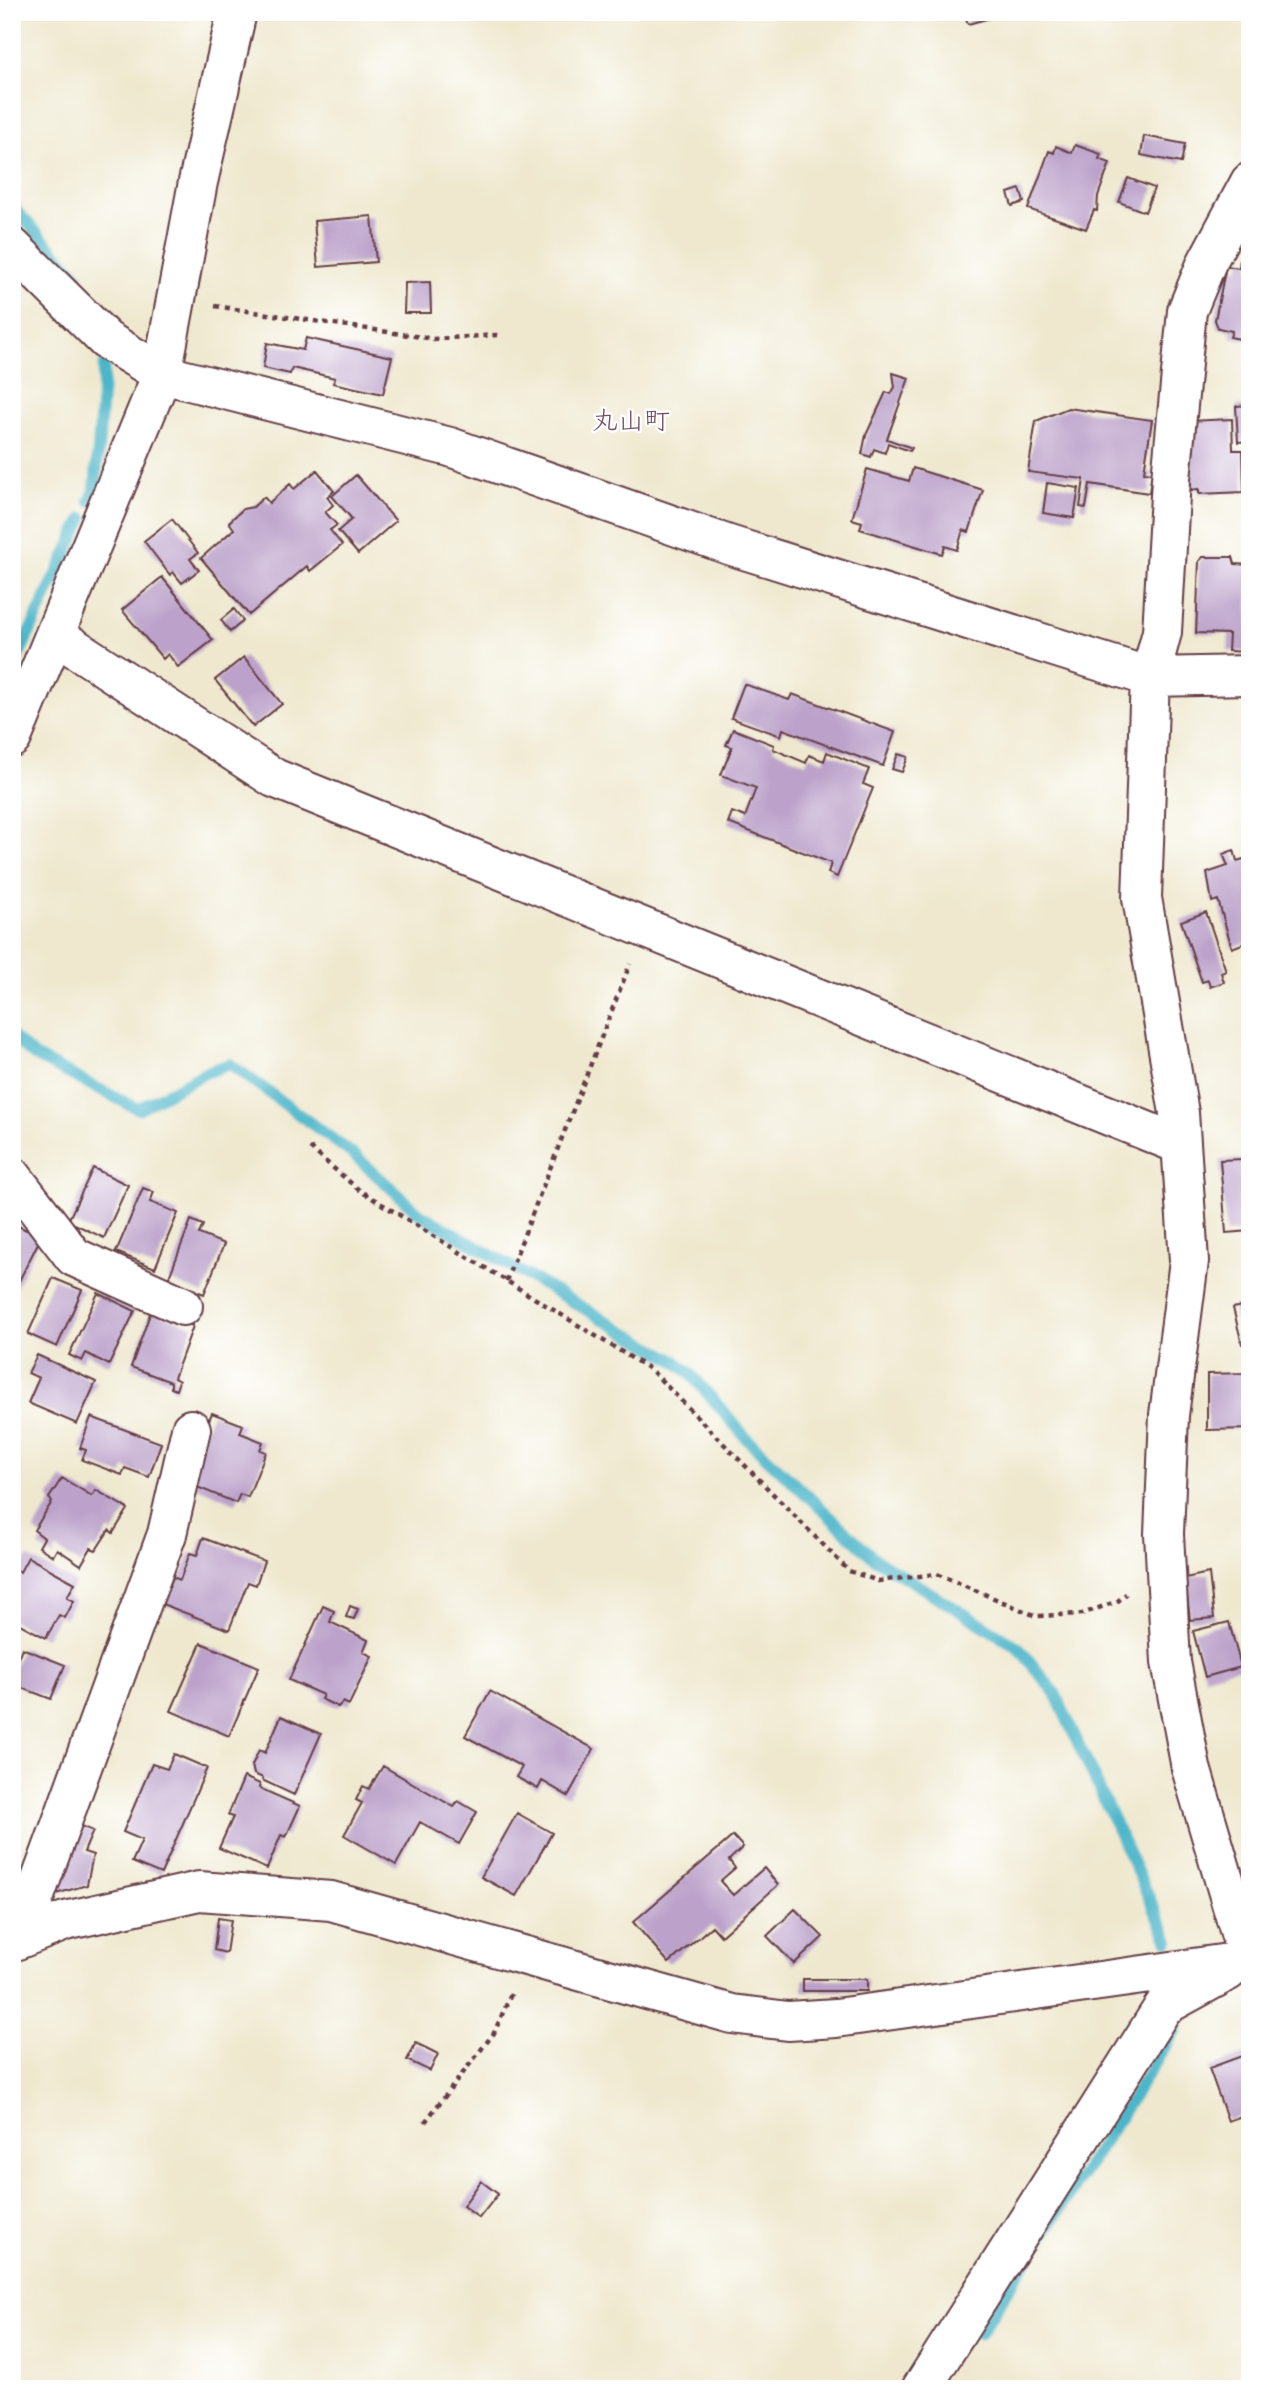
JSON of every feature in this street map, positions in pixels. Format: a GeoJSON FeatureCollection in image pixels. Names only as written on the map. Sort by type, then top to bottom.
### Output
{"type":"FeatureCollection","features":[{"type":"Feature","properties":{"kind":"street"},"geometry":{"type":"LineString","coordinates":[[12,738],[162,374],[198,182],[237,12]]}},
{"type":"Feature","properties":{"kind":"street"},"geometry":{"type":"LineString","coordinates":[[1249,1960],[1191,1768],[1171,1662],[1166,1562],[1169,1415],[1189,1262],[1179,1113],[1142,898],[1150,677],[1162,632],[1171,479],[1187,311],[1207,262],[1250,182]]}},
{"type":"Feature","properties":{"kind":"street"},"geometry":{"type":"LineString","coordinates":[[12,247],[106,340],[162,374],[450,447],[729,545],[1150,677],[1250,675]]}},
{"type":"Feature","properties":{"kind":"street"},"geometry":{"type":"LineString","coordinates":[[55,635],[275,778],[1181,1145]]}},
{"type":"Feature","properties":{"kind":"street"},"geometry":{"type":"LineString","coordinates":[[12,1176],[74,1257],[183,1306]]}},
{"type":"Feature","properties":{"kind":"street"},"geometry":{"type":"LineString","coordinates":[[22,1923],[167,1534],[191,1429]]}},
{"type":"Feature","properties":{"kind":"street"},"geometry":{"type":"LineString","coordinates":[[22,1923],[199,1891],[331,1901],[732,2014],[788,2021],[836,2018],[1249,1960]]}},
{"type":"Feature","properties":{"kind":"street"},"geometry":{"type":"LineString","coordinates":[[920,2389],[1164,2006],[1249,1960]]}},
{"type":"Feature","properties":{"kind":"path"},"geometry":{"type":"LineString","coordinates":[[176,300],[434,339],[498,335]]}},
{"type":"Feature","properties":{"kind":"path"},"geometry":{"type":"LineString","coordinates":[[506,1279],[644,928]]}},
{"type":"Feature","properties":{"kind":"path"},"geometry":{"type":"LineString","coordinates":[[310,1148],[359,1190],[651,1370],[849,1571],[878,1581],[937,1574],[1036,1616],[1082,1614],[1118,1601],[1166,1562]]}},
{"type":"Feature","properties":{"kind":"path"},"geometry":{"type":"LineString","coordinates":[[425,2122],[494,2033],[528,1956]]}},
{"type":"Feature","properties":{"kind":"building"},"geometry":{"type":"Polygon","coordinates":[[[964,12],[1008,12],[1008,13],[968,24],[964,12]]]}},
{"type":"Feature","properties":{"kind":"building"},"geometry":{"type":"Polygon","coordinates":[[[1144,136],[1185,144],[1181,163],[1141,155],[1144,136]]]}},
{"type":"Feature","properties":{"kind":"building"},"geometry":{"type":"Polygon","coordinates":[[[1075,145],[1101,154],[1099,159],[1110,163],[1098,196],[1097,211],[1094,210],[1086,229],[1028,209],[1049,151],[1054,153],[1056,146],[1072,153],[1075,145]]]}},
{"type":"Feature","properties":{"kind":"building"},"geometry":{"type":"Polygon","coordinates":[[[1128,178],[1154,188],[1145,212],[1119,202],[1128,178]]]}},
{"type":"Feature","properties":{"kind":"building"},"geometry":{"type":"Polygon","coordinates":[[[1020,189],[1024,202],[1012,206],[1008,193],[1020,189]]]}},
{"type":"Feature","properties":{"kind":"building"},"geometry":{"type":"Polygon","coordinates":[[[372,216],[376,262],[318,267],[314,221],[372,216]]]}},
{"type":"Feature","properties":{"kind":"building"},"geometry":{"type":"Polygon","coordinates":[[[1240,259],[1250,261],[1250,341],[1230,337],[1232,331],[1218,328],[1215,320],[1226,266],[1239,268],[1240,259]]]}},
{"type":"Feature","properties":{"kind":"building"},"geometry":{"type":"Polygon","coordinates":[[[430,282],[431,313],[404,313],[405,283],[430,282]]]}},
{"type":"Feature","properties":{"kind":"building"},"geometry":{"type":"Polygon","coordinates":[[[306,338],[392,357],[383,394],[333,383],[335,378],[292,368],[290,374],[263,368],[267,343],[303,350],[306,338]]]}},
{"type":"Feature","properties":{"kind":"building"},"geometry":{"type":"Polygon","coordinates":[[[893,373],[909,378],[887,439],[912,448],[910,451],[888,443],[885,453],[874,449],[871,457],[862,454],[866,435],[886,392],[891,394],[895,387],[893,373]]]}},
{"type":"Feature","properties":{"kind":"building"},"geometry":{"type":"Polygon","coordinates":[[[1250,405],[1250,441],[1238,442],[1236,406],[1250,405]]]}},
{"type":"Feature","properties":{"kind":"building"},"geometry":{"type":"Polygon","coordinates":[[[1068,408],[1152,420],[1144,472],[1152,473],[1149,493],[1090,484],[1086,508],[1080,507],[1084,479],[1028,472],[1036,421],[1068,408]]]}},
{"type":"Feature","properties":{"kind":"building"},"geometry":{"type":"Polygon","coordinates":[[[1232,419],[1233,450],[1243,450],[1244,492],[1199,494],[1199,489],[1191,490],[1189,421],[1232,419]]]}},
{"type":"Feature","properties":{"kind":"building"},"geometry":{"type":"Polygon","coordinates":[[[913,468],[983,490],[969,532],[963,530],[957,550],[945,546],[942,554],[860,529],[862,522],[852,519],[867,469],[909,481],[913,468]]]}},
{"type":"Feature","properties":{"kind":"building"},"geometry":{"type":"Polygon","coordinates":[[[317,470],[334,491],[327,497],[333,505],[325,512],[337,525],[330,530],[342,545],[310,571],[307,566],[249,615],[201,558],[234,529],[229,522],[243,509],[253,507],[264,497],[269,503],[290,484],[294,489],[317,470]]]}},
{"type":"Feature","properties":{"kind":"building"},"geometry":{"type":"Polygon","coordinates":[[[356,475],[396,521],[358,554],[338,531],[352,519],[332,496],[356,475]]]}},
{"type":"Feature","properties":{"kind":"building"},"geometry":{"type":"Polygon","coordinates":[[[1047,483],[1079,488],[1074,518],[1043,513],[1047,483]]]}},
{"type":"Feature","properties":{"kind":"building"},"geometry":{"type":"Polygon","coordinates":[[[172,519],[198,553],[190,559],[199,570],[182,583],[173,572],[170,575],[144,541],[172,519]]]}},
{"type":"Feature","properties":{"kind":"building"},"geometry":{"type":"Polygon","coordinates":[[[1203,557],[1233,557],[1235,564],[1249,565],[1248,652],[1228,651],[1229,634],[1196,633],[1199,561],[1203,557]]]}},
{"type":"Feature","properties":{"kind":"building"},"geometry":{"type":"Polygon","coordinates":[[[162,577],[213,640],[178,667],[168,654],[163,659],[122,610],[162,577]]]}},
{"type":"Feature","properties":{"kind":"building"},"geometry":{"type":"Polygon","coordinates":[[[234,609],[243,621],[230,632],[221,620],[234,609]]]}},
{"type":"Feature","properties":{"kind":"building"},"geometry":{"type":"Polygon","coordinates":[[[244,657],[282,704],[253,727],[215,680],[244,657]]]}},
{"type":"Feature","properties":{"kind":"building"},"geometry":{"type":"Polygon","coordinates":[[[744,684],[789,700],[792,694],[895,732],[883,766],[783,729],[781,736],[731,718],[744,684]]]}},
{"type":"Feature","properties":{"kind":"building"},"geometry":{"type":"Polygon","coordinates":[[[733,729],[774,745],[773,749],[806,763],[809,755],[824,761],[827,752],[869,769],[863,784],[873,788],[837,877],[828,873],[831,863],[728,823],[732,812],[745,817],[756,788],[721,775],[732,747],[726,745],[733,729]]]}},
{"type":"Feature","properties":{"kind":"building"},"geometry":{"type":"Polygon","coordinates":[[[898,754],[908,757],[902,772],[892,769],[898,754]]]}},
{"type":"Feature","properties":{"kind":"building"},"geometry":{"type":"Polygon","coordinates":[[[1234,850],[1237,861],[1250,857],[1250,941],[1232,948],[1218,900],[1212,902],[1207,873],[1228,866],[1223,854],[1234,850]]]}},
{"type":"Feature","properties":{"kind":"building"},"geometry":{"type":"Polygon","coordinates":[[[1206,912],[1226,971],[1221,973],[1224,982],[1210,987],[1208,980],[1202,982],[1181,921],[1206,912]]]}},
{"type":"Feature","properties":{"kind":"building"},"geometry":{"type":"Polygon","coordinates":[[[1242,1159],[1243,1171],[1250,1170],[1250,1231],[1226,1233],[1220,1160],[1242,1159]]]}},
{"type":"Feature","properties":{"kind":"building"},"geometry":{"type":"Polygon","coordinates":[[[93,1168],[128,1185],[104,1238],[68,1221],[93,1168]]]}},
{"type":"Feature","properties":{"kind":"building"},"geometry":{"type":"Polygon","coordinates":[[[143,1188],[154,1192],[150,1202],[178,1213],[155,1268],[116,1252],[143,1188]]]}},
{"type":"Feature","properties":{"kind":"building"},"geometry":{"type":"Polygon","coordinates":[[[191,1220],[203,1225],[199,1234],[224,1244],[204,1294],[168,1280],[191,1220]]]}},
{"type":"Feature","properties":{"kind":"building"},"geometry":{"type":"Polygon","coordinates":[[[12,1223],[41,1237],[12,1295],[12,1223]]]}},
{"type":"Feature","properties":{"kind":"building"},"geometry":{"type":"Polygon","coordinates":[[[53,1278],[82,1290],[57,1347],[28,1334],[53,1278]]]}},
{"type":"Feature","properties":{"kind":"building"},"geometry":{"type":"Polygon","coordinates":[[[98,1293],[135,1311],[109,1365],[86,1353],[82,1361],[69,1355],[98,1293]]]}},
{"type":"Feature","properties":{"kind":"building"},"geometry":{"type":"Polygon","coordinates":[[[1250,1304],[1250,1343],[1242,1344],[1233,1308],[1250,1304]]]}},
{"type":"Feature","properties":{"kind":"building"},"geometry":{"type":"Polygon","coordinates":[[[151,1311],[193,1326],[174,1378],[179,1381],[176,1390],[171,1388],[171,1382],[131,1367],[151,1311]]]}},
{"type":"Feature","properties":{"kind":"building"},"geometry":{"type":"Polygon","coordinates":[[[37,1355],[96,1382],[77,1424],[28,1403],[39,1378],[28,1373],[37,1355]]]}},
{"type":"Feature","properties":{"kind":"building"},"geometry":{"type":"Polygon","coordinates":[[[1250,1373],[1250,1429],[1207,1430],[1207,1374],[1250,1373]]]}},
{"type":"Feature","properties":{"kind":"building"},"geometry":{"type":"Polygon","coordinates":[[[212,1413],[243,1425],[240,1433],[263,1442],[260,1450],[266,1452],[248,1497],[240,1494],[236,1503],[192,1485],[200,1441],[212,1413]]]}},
{"type":"Feature","properties":{"kind":"building"},"geometry":{"type":"Polygon","coordinates":[[[91,1417],[161,1443],[149,1477],[125,1468],[122,1475],[82,1460],[86,1450],[80,1448],[91,1417]]]}},
{"type":"Feature","properties":{"kind":"building"},"geometry":{"type":"Polygon","coordinates":[[[62,1478],[92,1496],[96,1490],[128,1509],[113,1533],[109,1530],[96,1550],[91,1548],[81,1565],[57,1549],[53,1556],[39,1547],[44,1538],[34,1530],[52,1502],[49,1498],[62,1478]]]}},
{"type":"Feature","properties":{"kind":"building"},"geometry":{"type":"Polygon","coordinates":[[[203,1538],[264,1561],[256,1585],[248,1582],[229,1630],[162,1604],[173,1577],[180,1580],[190,1553],[197,1555],[203,1538]]]}},
{"type":"Feature","properties":{"kind":"building"},"geometry":{"type":"Polygon","coordinates":[[[28,1557],[75,1583],[67,1597],[74,1601],[65,1618],[59,1615],[46,1638],[12,1620],[12,1572],[14,1569],[20,1572],[28,1557]]]}},
{"type":"Feature","properties":{"kind":"building"},"geometry":{"type":"Polygon","coordinates":[[[1209,1573],[1214,1618],[1190,1620],[1185,1578],[1209,1573]]]}},
{"type":"Feature","properties":{"kind":"building"},"geometry":{"type":"Polygon","coordinates":[[[323,1606],[334,1611],[330,1622],[368,1640],[363,1652],[372,1656],[349,1705],[343,1702],[338,1707],[321,1699],[323,1695],[289,1680],[323,1606]]]}},
{"type":"Feature","properties":{"kind":"building"},"geometry":{"type":"Polygon","coordinates":[[[350,1606],[358,1609],[354,1619],[346,1617],[350,1606]]]}},
{"type":"Feature","properties":{"kind":"building"},"geometry":{"type":"Polygon","coordinates":[[[1229,1622],[1241,1667],[1205,1677],[1193,1631],[1229,1622]]]}},
{"type":"Feature","properties":{"kind":"building"},"geometry":{"type":"Polygon","coordinates":[[[201,1643],[259,1667],[229,1736],[171,1711],[201,1643]]]}},
{"type":"Feature","properties":{"kind":"building"},"geometry":{"type":"Polygon","coordinates":[[[1250,1643],[1250,1676],[1241,1674],[1250,1643]]]}},
{"type":"Feature","properties":{"kind":"building"},"geometry":{"type":"Polygon","coordinates":[[[22,1648],[65,1665],[51,1699],[12,1684],[12,1673],[22,1648]]]}},
{"type":"Feature","properties":{"kind":"building"},"geometry":{"type":"Polygon","coordinates":[[[490,1691],[594,1749],[568,1796],[542,1781],[538,1789],[516,1777],[522,1767],[465,1736],[490,1691]]]}},
{"type":"Feature","properties":{"kind":"building"},"geometry":{"type":"Polygon","coordinates":[[[281,1716],[321,1734],[294,1795],[262,1780],[263,1778],[254,1774],[252,1765],[259,1750],[265,1753],[281,1716]]]}},
{"type":"Feature","properties":{"kind":"building"},"geometry":{"type":"Polygon","coordinates":[[[174,1754],[207,1768],[161,1874],[132,1862],[142,1840],[123,1832],[152,1764],[167,1769],[174,1754]]]}},
{"type":"Feature","properties":{"kind":"building"},"geometry":{"type":"Polygon","coordinates":[[[383,1766],[454,1807],[458,1801],[477,1812],[459,1844],[420,1822],[396,1865],[344,1835],[362,1803],[356,1800],[363,1786],[369,1789],[383,1766]]]}},
{"type":"Feature","properties":{"kind":"building"},"geometry":{"type":"Polygon","coordinates":[[[244,1777],[260,1784],[259,1788],[300,1806],[286,1837],[281,1835],[267,1869],[219,1848],[233,1817],[228,1815],[244,1777]]]}},
{"type":"Feature","properties":{"kind":"building"},"geometry":{"type":"Polygon","coordinates":[[[517,1813],[552,1833],[516,1896],[481,1877],[517,1813]]]}},
{"type":"Feature","properties":{"kind":"building"},"geometry":{"type":"Polygon","coordinates":[[[77,1824],[93,1831],[84,1852],[93,1855],[87,1885],[49,1896],[77,1824]]]}},
{"type":"Feature","properties":{"kind":"building"},"geometry":{"type":"Polygon","coordinates":[[[733,1836],[743,1847],[729,1860],[735,1868],[720,1881],[733,1895],[764,1868],[778,1885],[721,1936],[712,1926],[669,1963],[633,1922],[733,1836]]]}},
{"type":"Feature","properties":{"kind":"building"},"geometry":{"type":"Polygon","coordinates":[[[795,1909],[823,1937],[794,1964],[767,1936],[795,1909]]]}},
{"type":"Feature","properties":{"kind":"building"},"geometry":{"type":"Polygon","coordinates":[[[218,1918],[231,1920],[226,1953],[214,1950],[218,1918]]]}},
{"type":"Feature","properties":{"kind":"building"},"geometry":{"type":"Polygon","coordinates":[[[803,1979],[867,1979],[867,1991],[803,1991],[803,1979]]]}},
{"type":"Feature","properties":{"kind":"building"},"geometry":{"type":"Polygon","coordinates":[[[416,2043],[438,2054],[430,2071],[407,2060],[416,2043]]]}},
{"type":"Feature","properties":{"kind":"building"},"geometry":{"type":"Polygon","coordinates":[[[1250,2053],[1250,2113],[1228,2121],[1209,2068],[1250,2053]]]}},
{"type":"Feature","properties":{"kind":"building"},"geometry":{"type":"Polygon","coordinates":[[[481,2181],[498,2194],[479,2218],[463,2206],[481,2181]]]}},
{"type":"Feature","properties":{"kind":"waterway"},"geometry":{"type":"LineString","coordinates":[[12,206],[77,276]]}},
{"type":"Feature","properties":{"kind":"waterway"},"geometry":{"type":"LineString","coordinates":[[90,501],[95,491],[104,366]]}},
{"type":"Feature","properties":{"kind":"waterway"},"geometry":{"type":"LineString","coordinates":[[12,670],[83,518]]}},
{"type":"Feature","properties":{"kind":"waterway"},"geometry":{"type":"LineString","coordinates":[[12,1037],[34,1056],[138,1109],[205,1073],[230,1064],[354,1155],[420,1214],[674,1360],[690,1373],[747,1439],[874,1558],[1018,1647],[1055,1693],[1169,1941]]}},
{"type":"Feature","properties":{"kind":"waterway"},"geometry":{"type":"LineString","coordinates":[[979,2334],[1176,2030],[1174,2008]]}},
{"type":"Feature","properties":{"kind":"district","name":"丸山町"},"geometry":{"type":"Point","coordinates":[631,419]}}]}
